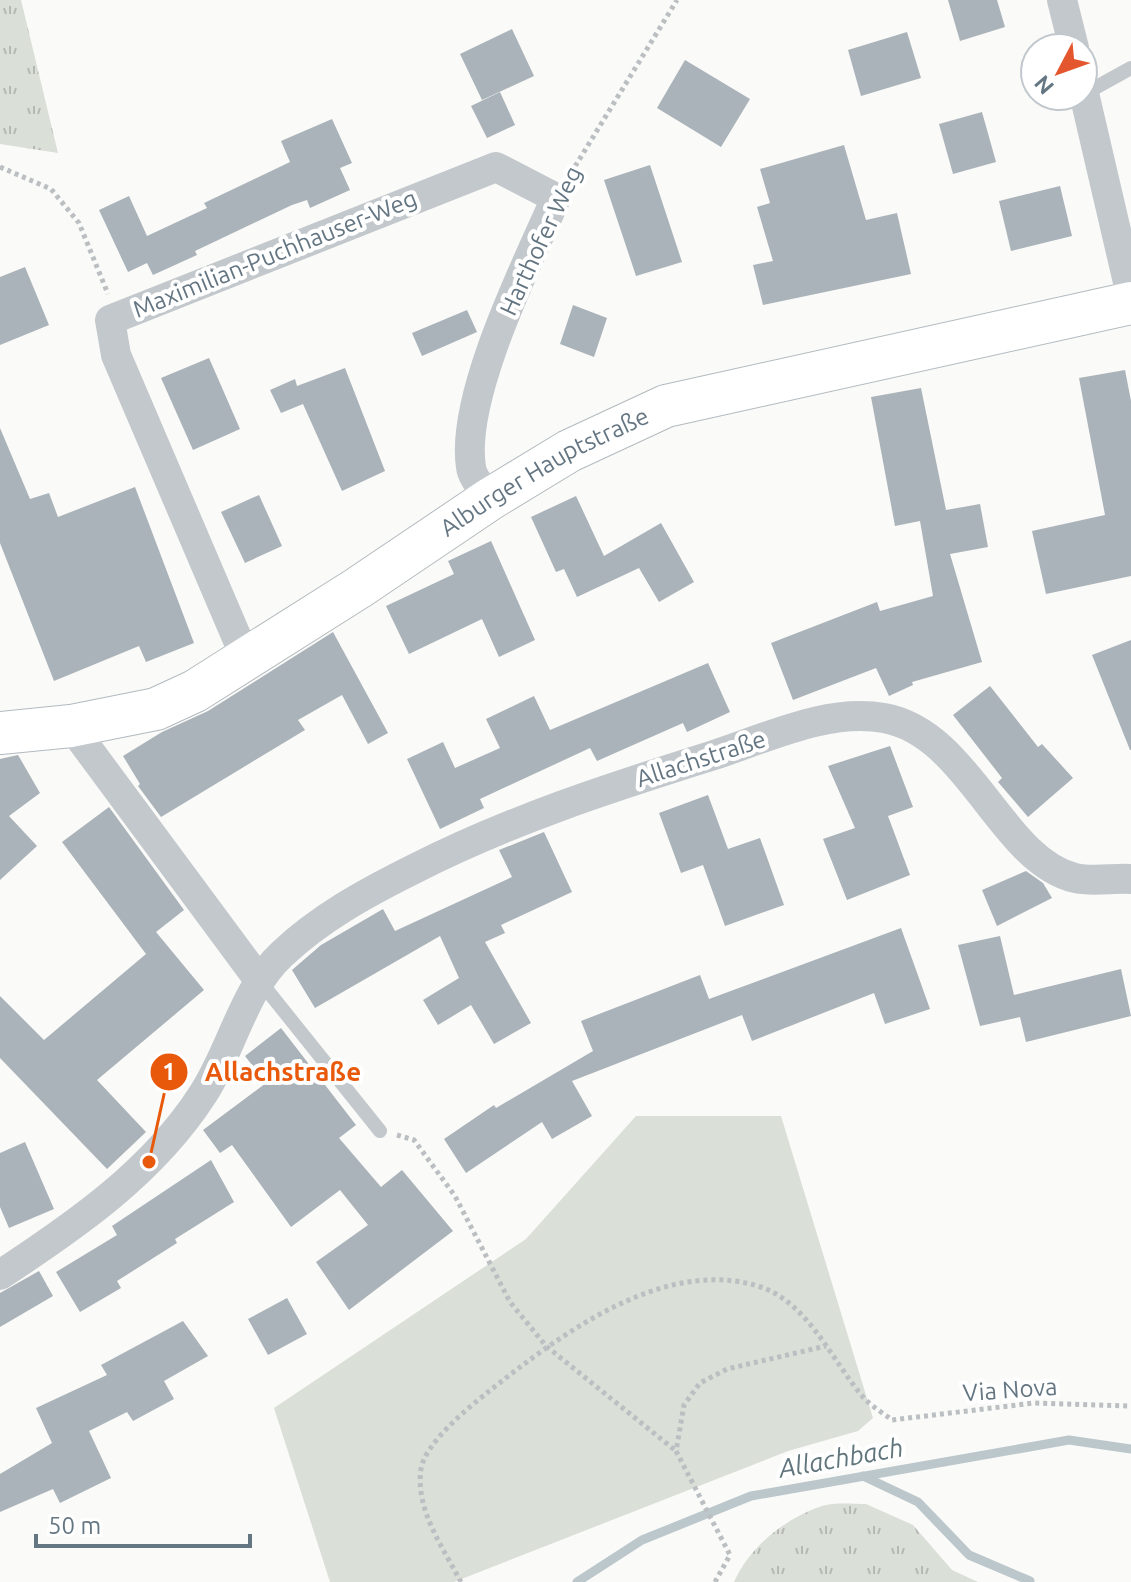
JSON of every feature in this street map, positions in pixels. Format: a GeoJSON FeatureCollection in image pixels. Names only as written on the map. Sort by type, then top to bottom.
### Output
{"type":"FeatureCollection","features":[{"type":"Feature","properties":{"kind":"street"},"geometry":{"type":"LineString","coordinates":[[1062,0],[1070,32]]}},
{"type":"Feature","properties":{"kind":"street"},"geometry":{"type":"LineString","coordinates":[[1089,112],[1131,295]]}},
{"type":"Feature","properties":{"kind":"street","name":"Maximilian-Puchhauser-Weg"},"geometry":{"type":"LineString","coordinates":[[246,659],[116,355],[110,320],[496,167],[556,198]]}},
{"type":"Feature","properties":{"kind":"street","name":"Harthofer Weg"},"geometry":{"type":"LineString","coordinates":[[490,499],[471,469],[474,414],[501,323],[556,198]]}},
{"type":"Feature","properties":{"kind":"street","name":"Alburger Hauptstraße"},"geometry":{"type":"LineString","coordinates":[[0,733],[71,726],[156,709],[195,691],[569,451],[666,406],[1131,303]]}},
{"type":"Feature","properties":{"kind":"street","name":"Allachstraße"},"geometry":{"type":"LineString","coordinates":[[0,1275],[88,1217],[163,1147],[203,1094],[241,1023],[259,980],[283,953],[351,900],[471,840],[541,810],[829,718],[884,718],[918,730],[948,754],[1019,840],[1051,866],[1075,878],[1131,879]]}},
{"type":"Feature","properties":{"kind":"street"},"geometry":{"type":"LineString","coordinates":[[71,726],[259,980]]}},
{"type":"Feature","properties":{"kind":"lane"},"geometry":{"type":"LineString","coordinates":[[1099,84],[1131,68]]}},
{"type":"Feature","properties":{"kind":"lane"},"geometry":{"type":"LineString","coordinates":[[259,980],[380,1131]]}},
{"type":"Feature","properties":{"kind":"path","name":"Harthofer Weg"},"geometry":{"type":"LineString","coordinates":[[556,198],[677,0]]}},
{"type":"Feature","properties":{"kind":"path"},"geometry":{"type":"LineString","coordinates":[[0,167],[51,189],[79,223],[116,317]]}},
{"type":"Feature","properties":{"kind":"path"},"geometry":{"type":"LineString","coordinates":[[380,1131],[414,1140],[455,1196],[510,1302],[546,1346],[676,1451],[730,1555],[715,1582]]}},
{"type":"Feature","properties":{"kind":"path"},"geometry":{"type":"LineString","coordinates":[[461,1582],[423,1508],[421,1467],[450,1423],[546,1346],[610,1307],[657,1291],[730,1280],[764,1288],[791,1305],[826,1346],[727,1369],[700,1383],[684,1405],[676,1451]]}},
{"type":"Feature","properties":{"kind":"path","name":"Via Nova"},"geometry":{"type":"LineString","coordinates":[[826,1346],[865,1399],[892,1420],[1034,1403],[1131,1406]]}},
{"type":"Feature","properties":{"kind":"green space"},"geometry":{"type":"Polygon","coordinates":[[[0,0],[21,0],[58,153],[0,144],[0,0]]]}},
{"type":"Feature","properties":{"kind":"green space"},"geometry":{"type":"Polygon","coordinates":[[[636,1116],[781,1116],[873,1418],[858,1431],[788,1451],[454,1582],[330,1582],[274,1408],[526,1239],[636,1116]]]}},
{"type":"Feature","properties":{"kind":"green space"},"geometry":{"type":"Polygon","coordinates":[[[866,1504],[913,1525],[952,1570],[978,1582],[734,1582],[759,1545],[795,1518],[827,1505],[866,1504]]]}},
{"type":"Feature","properties":{"kind":"building"},"geometry":{"type":"Polygon","coordinates":[[[948,0],[997,0],[1005,27],[960,41],[948,0]]]}},
{"type":"Feature","properties":{"kind":"building"},"geometry":{"type":"Polygon","coordinates":[[[512,29],[534,76],[482,100],[460,54],[512,29]]]}},
{"type":"Feature","properties":{"kind":"building"},"geometry":{"type":"Polygon","coordinates":[[[907,32],[921,78],[861,96],[848,50],[907,32]]]}},
{"type":"Feature","properties":{"kind":"building"},"geometry":{"type":"Polygon","coordinates":[[[685,60],[750,99],[721,147],[657,108],[685,60]]]}},
{"type":"Feature","properties":{"kind":"building"},"geometry":{"type":"Polygon","coordinates":[[[500,92],[515,125],[487,138],[471,106],[500,92]]]}},
{"type":"Feature","properties":{"kind":"building"},"geometry":{"type":"Polygon","coordinates":[[[982,112],[996,162],[953,174],[939,124],[982,112]]]}},
{"type":"Feature","properties":{"kind":"building"},"geometry":{"type":"Polygon","coordinates":[[[332,119],[352,163],[340,168],[350,190],[310,208],[307,200],[292,205],[195,251],[197,255],[153,275],[147,263],[128,272],[99,210],[129,196],[147,236],[207,208],[204,203],[290,162],[281,141],[332,119]]]}},
{"type":"Feature","properties":{"kind":"building"},"geometry":{"type":"Polygon","coordinates":[[[844,145],[866,220],[897,213],[911,274],[763,305],[753,265],[773,261],[757,207],[770,203],[760,169],[844,145]]]}},
{"type":"Feature","properties":{"kind":"building"},"geometry":{"type":"Polygon","coordinates":[[[650,165],[682,262],[636,276],[604,180],[650,165]]]}},
{"type":"Feature","properties":{"kind":"building"},"geometry":{"type":"Polygon","coordinates":[[[1060,186],[1072,236],[1011,251],[999,201],[1060,186]]]}},
{"type":"Feature","properties":{"kind":"building"},"geometry":{"type":"Polygon","coordinates":[[[25,267],[49,325],[0,345],[0,277],[25,267]]]}},
{"type":"Feature","properties":{"kind":"building"},"geometry":{"type":"Polygon","coordinates":[[[573,305],[607,318],[594,357],[560,344],[573,305]]]}},
{"type":"Feature","properties":{"kind":"building"},"geometry":{"type":"Polygon","coordinates":[[[467,310],[477,332],[422,356],[412,333],[467,310]]]}},
{"type":"Feature","properties":{"kind":"building"},"geometry":{"type":"Polygon","coordinates":[[[209,358],[240,429],[193,450],[161,378],[209,358]]]}},
{"type":"Feature","properties":{"kind":"building"},"geometry":{"type":"Polygon","coordinates":[[[345,368],[385,471],[342,491],[303,404],[281,413],[270,390],[295,379],[297,386],[345,368]]]}},
{"type":"Feature","properties":{"kind":"building"},"geometry":{"type":"Polygon","coordinates":[[[1125,370],[1131,401],[1131,576],[1046,594],[1032,531],[1105,515],[1079,378],[1125,370]]]}},
{"type":"Feature","properties":{"kind":"building"},"geometry":{"type":"Polygon","coordinates":[[[921,388],[946,510],[980,504],[988,547],[950,554],[982,662],[912,682],[913,685],[889,696],[876,668],[793,700],[771,643],[877,602],[880,611],[933,596],[920,521],[895,526],[871,397],[921,388]]]}},
{"type":"Feature","properties":{"kind":"building"},"geometry":{"type":"Polygon","coordinates":[[[0,428],[30,499],[49,493],[58,517],[135,487],[194,643],[146,662],[139,646],[54,681],[0,543],[0,428]]]}},
{"type":"Feature","properties":{"kind":"building"},"geometry":{"type":"Polygon","coordinates":[[[259,495],[282,546],[245,563],[221,512],[259,495]]]}},
{"type":"Feature","properties":{"kind":"building"},"geometry":{"type":"Polygon","coordinates":[[[576,496],[604,556],[661,523],[694,582],[659,602],[639,568],[577,597],[564,569],[556,572],[531,517],[576,496]]]}},
{"type":"Feature","properties":{"kind":"building"},"geometry":{"type":"Polygon","coordinates":[[[491,541],[535,640],[499,657],[482,619],[409,654],[386,606],[454,574],[448,561],[491,541]]]}},
{"type":"Feature","properties":{"kind":"building"},"geometry":{"type":"Polygon","coordinates":[[[333,632],[388,733],[368,744],[342,695],[298,720],[305,730],[161,817],[138,786],[140,784],[123,756],[162,732],[208,711],[333,632]]]}},
{"type":"Feature","properties":{"kind":"building"},"geometry":{"type":"Polygon","coordinates":[[[1131,640],[1131,750],[1130,750],[1092,655],[1131,640]]]}},
{"type":"Feature","properties":{"kind":"building"},"geometry":{"type":"Polygon","coordinates":[[[708,663],[730,712],[687,732],[683,723],[597,761],[590,748],[480,799],[484,808],[440,829],[407,759],[443,742],[455,768],[500,748],[486,719],[534,696],[550,730],[708,663]]]}},
{"type":"Feature","properties":{"kind":"building"},"geometry":{"type":"Polygon","coordinates":[[[990,686],[1038,747],[1042,744],[1073,778],[1028,817],[998,782],[1002,778],[953,715],[990,686]]]}},
{"type":"Feature","properties":{"kind":"building"},"geometry":{"type":"Polygon","coordinates":[[[890,746],[913,807],[888,816],[910,875],[847,900],[823,839],[855,828],[828,766],[890,746]]]}},
{"type":"Feature","properties":{"kind":"building"},"geometry":{"type":"Polygon","coordinates":[[[18,755],[40,793],[9,816],[37,846],[0,880],[0,759],[18,755]]]}},
{"type":"Feature","properties":{"kind":"building"},"geometry":{"type":"Polygon","coordinates":[[[708,795],[728,849],[760,838],[784,905],[725,926],[703,865],[681,873],[659,813],[708,795]]]}},
{"type":"Feature","properties":{"kind":"building"},"geometry":{"type":"Polygon","coordinates":[[[109,807],[184,910],[156,932],[204,990],[97,1080],[146,1132],[107,1169],[0,1058],[0,996],[44,1040],[146,954],[62,842],[109,807]]]}},
{"type":"Feature","properties":{"kind":"building"},"geometry":{"type":"Polygon","coordinates":[[[544,832],[572,892],[501,925],[505,933],[485,942],[531,1023],[494,1044],[471,1005],[438,1025],[423,1000],[459,978],[440,936],[315,1008],[292,970],[321,945],[383,909],[395,931],[512,877],[499,850],[544,832]]]}},
{"type":"Feature","properties":{"kind":"building"},"geometry":{"type":"Polygon","coordinates":[[[1026,871],[1043,883],[1052,898],[997,926],[982,890],[1026,871]]]}},
{"type":"Feature","properties":{"kind":"building"},"geometry":{"type":"Polygon","coordinates":[[[901,928],[930,1009],[885,1024],[874,993],[752,1041],[742,1015],[572,1081],[592,1116],[552,1139],[542,1122],[466,1173],[444,1139],[494,1105],[496,1108],[593,1051],[581,1021],[700,975],[709,999],[901,928]]]}},
{"type":"Feature","properties":{"kind":"building"},"geometry":{"type":"Polygon","coordinates":[[[1000,936],[1014,995],[1121,969],[1131,1016],[1026,1042],[1020,1017],[980,1026],[958,945],[1000,936]]]}},
{"type":"Feature","properties":{"kind":"building"},"geometry":{"type":"Polygon","coordinates":[[[281,1028],[356,1125],[339,1138],[381,1187],[402,1170],[453,1231],[349,1310],[316,1262],[368,1225],[340,1190],[291,1227],[232,1145],[220,1153],[203,1130],[266,1083],[245,1056],[281,1028]]]}},
{"type":"Feature","properties":{"kind":"building"},"geometry":{"type":"Polygon","coordinates":[[[25,1142],[54,1209],[9,1228],[0,1207],[0,1153],[25,1142]]]}},
{"type":"Feature","properties":{"kind":"building"},"geometry":{"type":"Polygon","coordinates":[[[211,1160],[234,1202],[117,1281],[121,1288],[80,1312],[56,1272],[117,1235],[112,1226],[211,1160]]]}},
{"type":"Feature","properties":{"kind":"building"},"geometry":{"type":"Polygon","coordinates":[[[39,1271],[53,1296],[0,1327],[0,1293],[39,1271]]]}},
{"type":"Feature","properties":{"kind":"building"},"geometry":{"type":"Polygon","coordinates":[[[287,1298],[307,1334],[268,1355],[248,1319],[287,1298]]]}},
{"type":"Feature","properties":{"kind":"building"},"geometry":{"type":"Polygon","coordinates":[[[183,1321],[208,1356],[164,1381],[174,1399],[133,1421],[127,1412],[89,1431],[111,1478],[60,1503],[53,1489],[0,1512],[0,1474],[52,1443],[36,1408],[107,1375],[101,1365],[183,1321]]]}},
{"type":"Feature","properties":{"kind":"waterway","name":"Allachbach"},"geometry":{"type":"LineString","coordinates":[[577,1582],[642,1540],[751,1496],[1069,1440],[1131,1449]]}},
{"type":"Feature","properties":{"kind":"waterway"},"geometry":{"type":"LineString","coordinates":[[863,1476],[918,1502],[969,1555],[1030,1581]]}},
{"type":"Feature","properties":{"kind":"place","name":"Allachstraße"},"geometry":{"type":"Point","coordinates":[149,1162]}}]}
